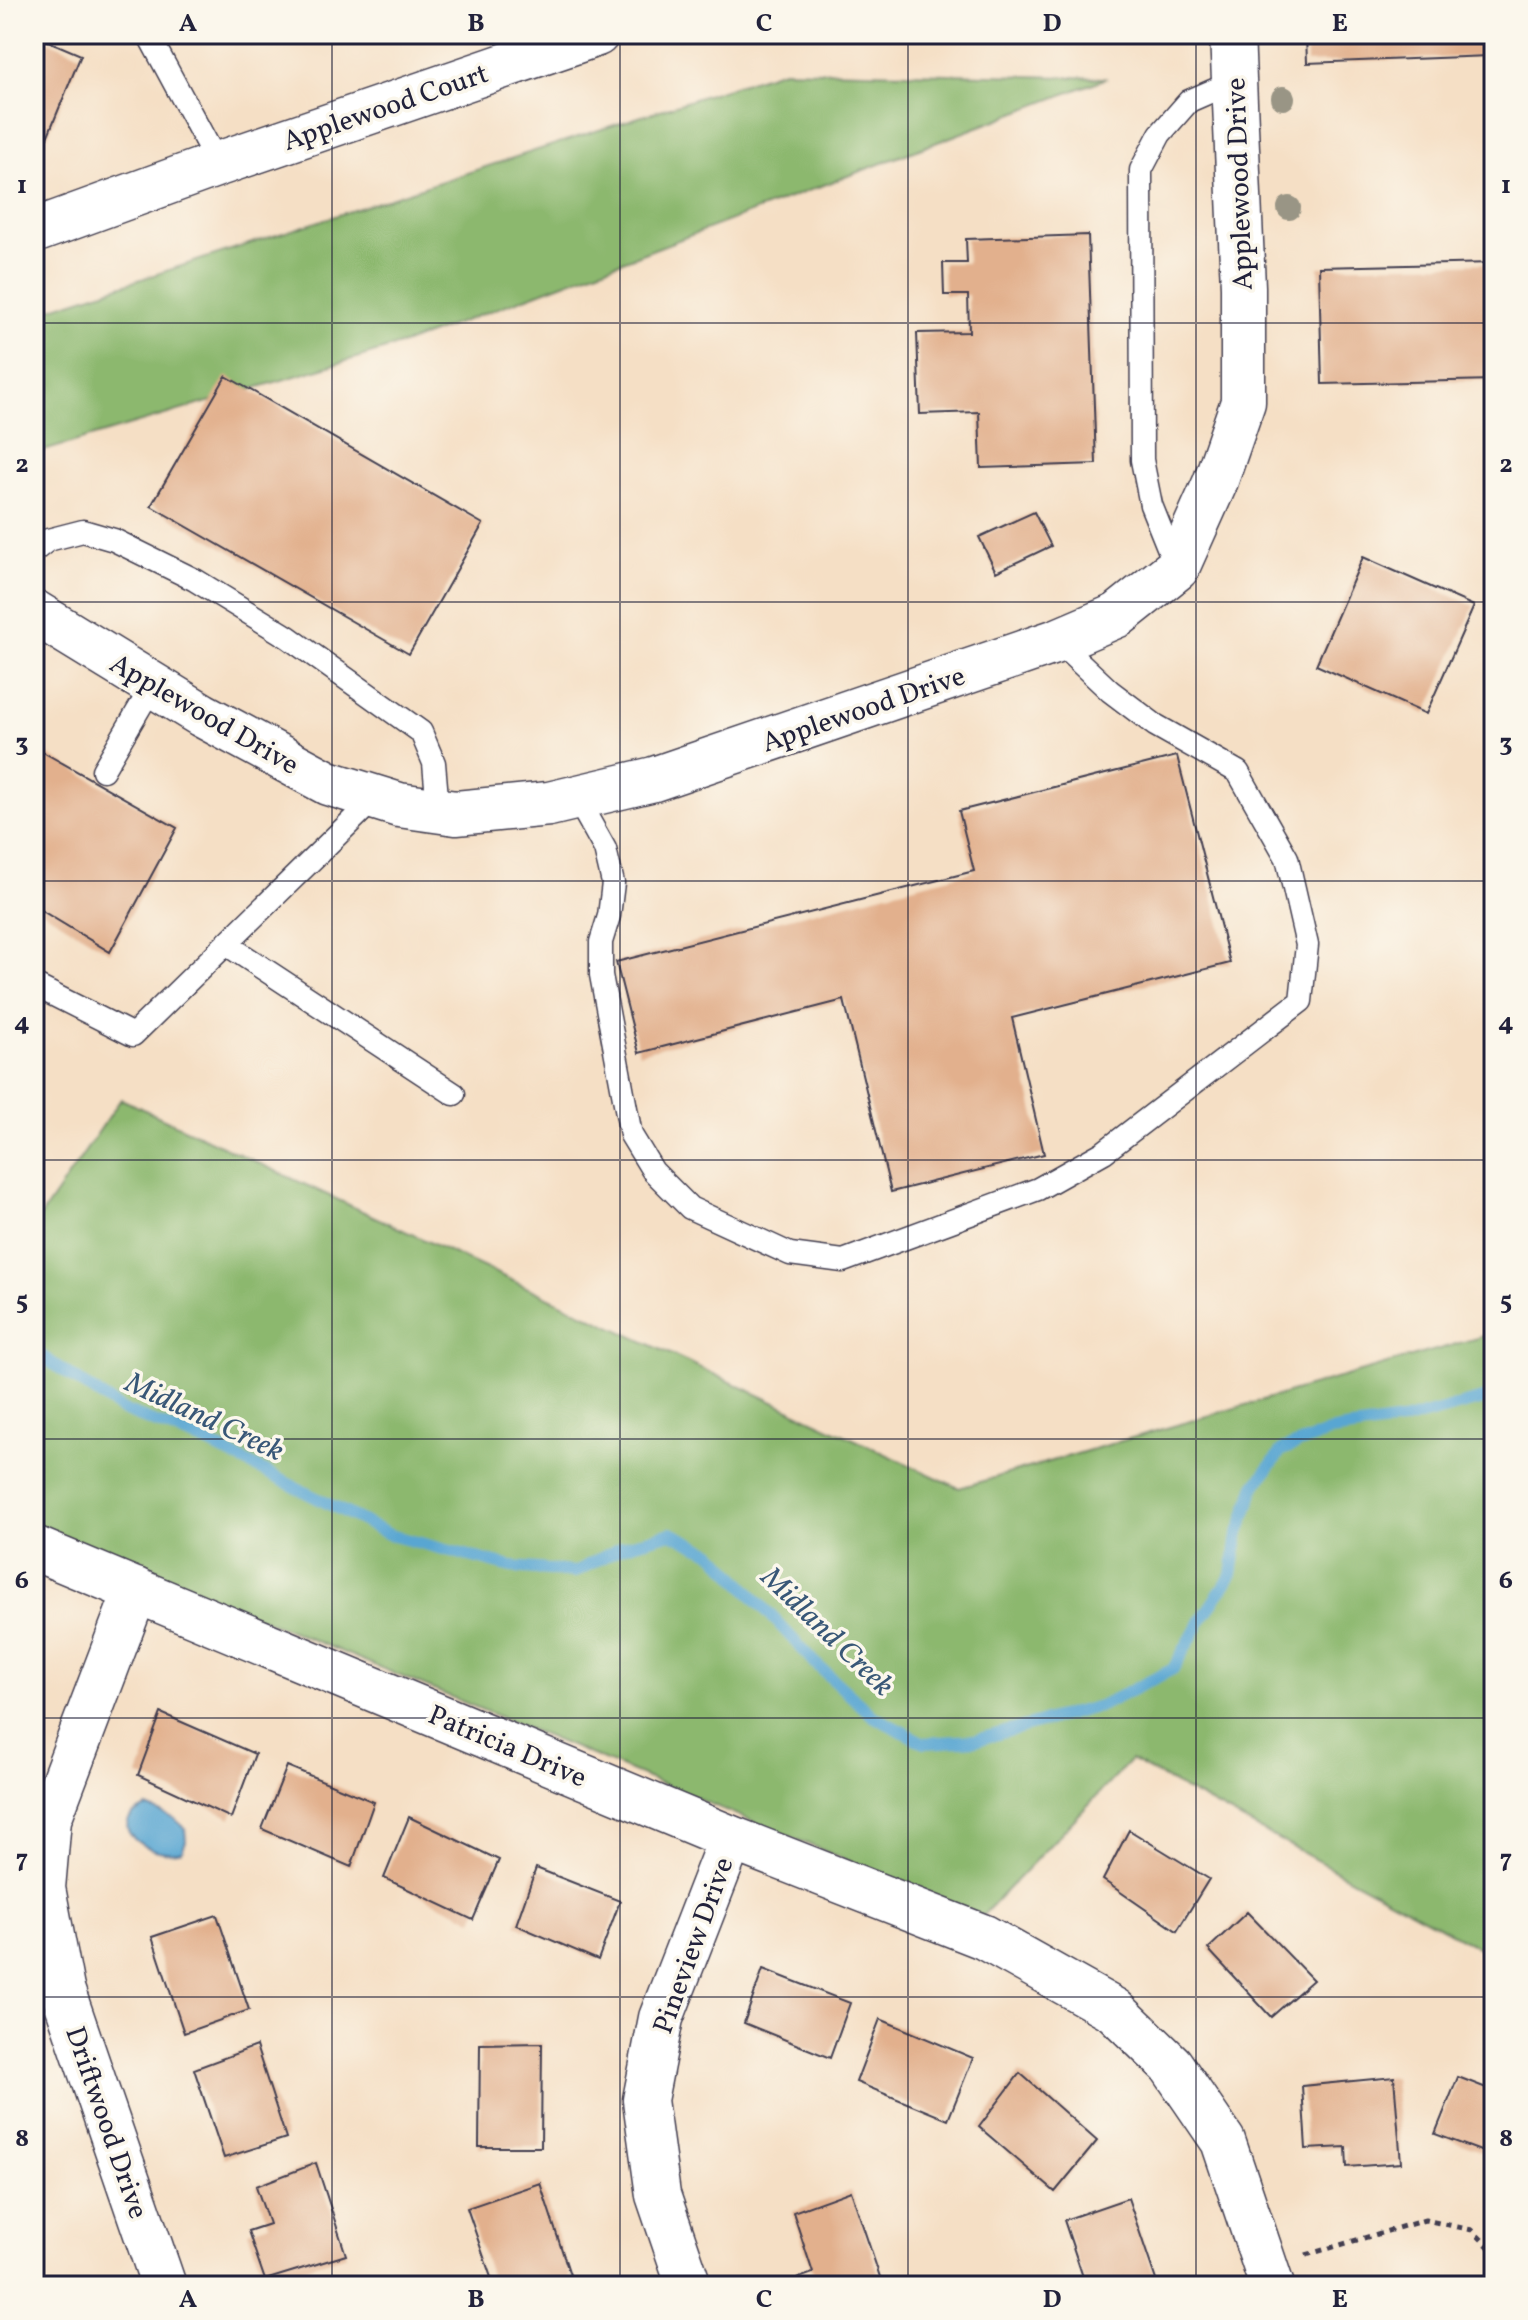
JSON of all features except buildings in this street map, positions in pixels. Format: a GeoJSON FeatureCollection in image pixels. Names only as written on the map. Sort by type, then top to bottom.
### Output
{"type":"FeatureCollection","features":[{"type":"Feature","properties":{"kind":"street","name":"Applewood Drive"},"geometry":{"type":"LineString","coordinates":[[34,612],[202,715],[328,783],[399,805],[456,813],[549,804],[654,779],[1057,641],[1118,615],[1177,568],[1215,483],[1243,402],[1243,287],[1232,34]]}},
{"type":"Feature","properties":{"kind":"street","name":"Applewood Court"},"geometry":{"type":"LineString","coordinates":[[34,231],[579,37]]}},
{"type":"Feature","properties":{"kind":"street","name":"Patricia Drive"},"geometry":{"type":"LineString","coordinates":[[34,1548],[731,1838],[984,1937],[1114,2010],[1171,2065],[1223,2141],[1285,2272]]}},
{"type":"Feature","properties":{"kind":"street","name":"Driftwood Drive"},"geometry":{"type":"LineString","coordinates":[[136,1590],[49,1819],[43,1888],[62,1989],[164,2286]]}},
{"type":"Feature","properties":{"kind":"street","name":"Pineview Drive"},"geometry":{"type":"LineString","coordinates":[[689,2286],[658,2195],[645,2100],[661,2018],[731,1838]]}},
{"type":"Feature","properties":{"kind":"lane"},"geometry":{"type":"LineString","coordinates":[[148,34],[218,164]]}},
{"type":"Feature","properties":{"kind":"lane"},"geometry":{"type":"LineString","coordinates":[[1177,568],[1151,505],[1142,460],[1141,170],[1160,134],[1189,101],[1235,81]]}},
{"type":"Feature","properties":{"kind":"lane"},"geometry":{"type":"LineString","coordinates":[[34,551],[48,540],[83,531],[114,540],[195,580],[288,637],[421,732],[434,763],[438,809]]}},
{"type":"Feature","properties":{"kind":"lane"},"geometry":{"type":"LineString","coordinates":[[576,797],[605,849],[613,883],[609,916],[601,942],[601,975],[631,1135],[653,1171],[690,1208],[790,1254],[843,1261],[1038,1189],[1104,1152],[1301,1001],[1307,945],[1287,858],[1238,772],[1155,725],[1110,691],[1057,641]]}},
{"type":"Feature","properties":{"kind":"lane"},"geometry":{"type":"LineString","coordinates":[[103,770],[153,685]]}},
{"type":"Feature","properties":{"kind":"lane"},"geometry":{"type":"LineString","coordinates":[[34,985],[133,1035],[376,797]]}},
{"type":"Feature","properties":{"kind":"lane"},"geometry":{"type":"LineString","coordinates":[[226,944],[454,1094]]}},
{"type":"Feature","properties":{"kind":"path"},"geometry":{"type":"LineString","coordinates":[[1285,2272],[1425,2220],[1472,2230],[1494,2252]]}},
{"type":"Feature","properties":{"kind":"green space"},"geometry":{"type":"Polygon","coordinates":[[[783,70],[1107,78],[403,344],[34,454],[34,314],[783,70]]]}},
{"type":"Feature","properties":{"kind":"green space"},"geometry":{"type":"Polygon","coordinates":[[[121,1099],[959,1488],[1494,1333],[1494,1956],[1131,1760],[982,1916],[34,1525],[34,1226],[121,1099]]]}},
{"type":"Feature","properties":{"kind":"water"},"geometry":{"type":"Polygon","coordinates":[[[147,1807],[174,1818],[185,1828],[186,1841],[182,1851],[158,1851],[135,1840],[127,1824],[133,1815],[147,1807]]]}},
{"type":"Feature","properties":{"kind":"waterway","name":"Midland Creek"},"geometry":{"type":"LineString","coordinates":[[34,1351],[122,1410],[208,1443],[390,1535],[511,1567],[575,1572],[622,1547],[671,1533],[714,1554],[816,1664],[873,1716],[924,1743],[976,1740],[1103,1705],[1173,1669],[1232,1574],[1238,1536],[1255,1486],[1282,1450],[1331,1431],[1402,1421],[1494,1396]]}}]}
